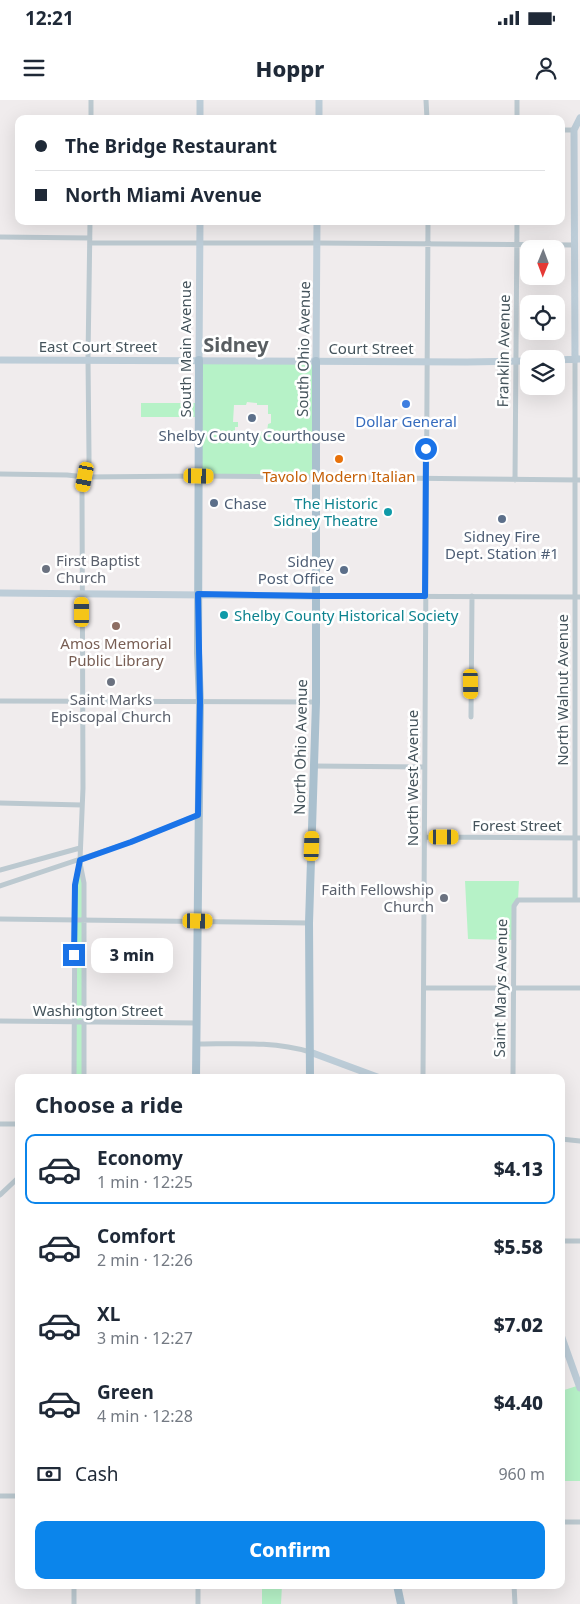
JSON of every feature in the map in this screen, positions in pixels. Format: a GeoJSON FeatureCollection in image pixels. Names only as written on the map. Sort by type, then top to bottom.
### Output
{"type":"FeatureCollection","features":[{"type":"Feature","properties":{"kind":"main road"},"geometry":{"type":"LineString","coordinates":[[200,100],[200,115]]}},
{"type":"Feature","properties":{"kind":"main road"},"geometry":{"type":"LineString","coordinates":[[319,100],[319,115]]}},
{"type":"Feature","properties":{"kind":"main road"},"geometry":{"type":"LineString","coordinates":[[577,359],[574,130],[580,118]]}},
{"type":"Feature","properties":{"kind":"main road","name":"South Main Avenue"},"geometry":{"type":"LineString","coordinates":[[196,1074],[200,702],[198,594],[200,225]]}},
{"type":"Feature","properties":{"kind":"main road","name":"South Ohio Avenue"},"geometry":{"type":"LineString","coordinates":[[315,477],[318,225]]}},
{"type":"Feature","properties":{"kind":"main road","name":"East Court Street"},"geometry":{"type":"LineString","coordinates":[[0,360],[88,359],[316,362]]}},
{"type":"Feature","properties":{"kind":"main road","name":"Court Street"},"geometry":{"type":"LineString","coordinates":[[316,362],[520,362]]}},
{"type":"Feature","properties":{"kind":"main road","name":"North Ohio Avenue"},"geometry":{"type":"LineString","coordinates":[[310,1074],[309,923],[316,702],[315,477]]}},
{"type":"Feature","properties":{"kind":"main road"},"geometry":{"type":"LineString","coordinates":[[0,593],[316,596]]}},
{"type":"Feature","properties":{"kind":"main road"},"geometry":{"type":"LineString","coordinates":[[310,1052],[369,1074]]}},
{"type":"Feature","properties":{"kind":"main road"},"geometry":{"type":"LineString","coordinates":[[565,1346],[580,1388]]}},
{"type":"Feature","properties":{"kind":"main road"},"geometry":{"type":"LineString","coordinates":[[398,1589],[401,1604]]}},
{"type":"Feature","properties":{"kind":"street"},"geometry":{"type":"LineString","coordinates":[[91,100],[91,115]]}},
{"type":"Feature","properties":{"kind":"street"},"geometry":{"type":"LineString","coordinates":[[426,100],[427,115]]}},
{"type":"Feature","properties":{"kind":"street"},"geometry":{"type":"LineString","coordinates":[[516,115],[517,100]]}},
{"type":"Feature","properties":{"kind":"street"},"geometry":{"type":"LineString","coordinates":[[565,130],[574,130]]}},
{"type":"Feature","properties":{"kind":"street"},"geometry":{"type":"LineString","coordinates":[[84,1074],[84,883],[80,860],[83,755],[82,492],[89,465],[90,225]]}},
{"type":"Feature","properties":{"kind":"street","name":"North West Avenue"},"geometry":{"type":"LineString","coordinates":[[423,1074],[428,225]]}},
{"type":"Feature","properties":{"kind":"street","name":"Franklin Avenue"},"geometry":{"type":"LineString","coordinates":[[515,480],[517,225]]}},
{"type":"Feature","properties":{"kind":"street"},"geometry":{"type":"LineString","coordinates":[[0,237],[200,243],[575,245]]}},
{"type":"Feature","properties":{"kind":"street","name":"North Walnut Avenue"},"geometry":{"type":"LineString","coordinates":[[577,359],[578,900]]}},
{"type":"Feature","properties":{"kind":"street"},"geometry":{"type":"LineString","coordinates":[[0,474],[85,477],[199,476],[577,480]]}},
{"type":"Feature","properties":{"kind":"street"},"geometry":{"type":"LineString","coordinates":[[316,596],[577,597]]}},
{"type":"Feature","properties":{"kind":"street"},"geometry":{"type":"LineString","coordinates":[[471,717],[472,596]]}},
{"type":"Feature","properties":{"kind":"street"},"geometry":{"type":"LineString","coordinates":[[0,701],[316,702]]}},
{"type":"Feature","properties":{"kind":"street"},"geometry":{"type":"LineString","coordinates":[[314,766],[424,767]]}},
{"type":"Feature","properties":{"kind":"street"},"geometry":{"type":"LineString","coordinates":[[0,803],[82,805]]}},
{"type":"Feature","properties":{"kind":"street"},"geometry":{"type":"LineString","coordinates":[[0,886],[131,842],[198,815]]}},
{"type":"Feature","properties":{"kind":"street","name":"Forest Street"},"geometry":{"type":"LineString","coordinates":[[425,837],[578,838]]}},
{"type":"Feature","properties":{"kind":"street"},"geometry":{"type":"LineString","coordinates":[[0,870],[80,848]]}},
{"type":"Feature","properties":{"kind":"street"},"geometry":{"type":"LineString","coordinates":[[74,1074],[74,921],[75,885],[80,860]]}},
{"type":"Feature","properties":{"kind":"street","name":"Saint Marys Avenue"},"geometry":{"type":"LineString","coordinates":[[513,1074],[514,906],[518,900],[578,900]]}},
{"type":"Feature","properties":{"kind":"street"},"geometry":{"type":"LineString","coordinates":[[0,919],[83,922],[198,921],[309,923]]}},
{"type":"Feature","properties":{"kind":"street"},"geometry":{"type":"LineString","coordinates":[[424,988],[580,988]]}},
{"type":"Feature","properties":{"kind":"street","name":"Washington Street"},"geometry":{"type":"LineString","coordinates":[[0,1021],[196,1023]]}},
{"type":"Feature","properties":{"kind":"street"},"geometry":{"type":"LineString","coordinates":[[196,1044],[254,1044],[292,1047],[310,1052]]}},
{"type":"Feature","properties":{"kind":"street"},"geometry":{"type":"LineString","coordinates":[[0,1124],[15,1124]]}},
{"type":"Feature","properties":{"kind":"street"},"geometry":{"type":"LineString","coordinates":[[565,1139],[580,1141]]}},
{"type":"Feature","properties":{"kind":"street"},"geometry":{"type":"LineString","coordinates":[[0,1195],[15,1181]]}},
{"type":"Feature","properties":{"kind":"street"},"geometry":{"type":"LineString","coordinates":[[565,1241],[580,1241]]}},
{"type":"Feature","properties":{"kind":"street"},"geometry":{"type":"LineString","coordinates":[[0,1496],[15,1496]]}},
{"type":"Feature","properties":{"kind":"street"},"geometry":{"type":"LineString","coordinates":[[565,1522],[580,1522]]}},
{"type":"Feature","properties":{"kind":"street"},"geometry":{"type":"LineString","coordinates":[[74,1589],[74,1604]]}},
{"type":"Feature","properties":{"kind":"street"},"geometry":{"type":"LineString","coordinates":[[198,1589],[198,1604]]}},
{"type":"Feature","properties":{"kind":"street"},"geometry":{"type":"LineString","coordinates":[[514,1589],[515,1604]]}},
{"type":"Feature","properties":{"kind":"green space"},"geometry":{"type":"Polygon","coordinates":[[[199,360],[316,361],[315,477],[199,476],[199,417],[141,417],[141,403],[199,403],[199,360]],[[247,402],[246,405],[234,405],[233,422],[238,422],[238,427],[235,427],[235,431],[246,431],[246,435],[257,435],[257,432],[267,432],[268,424],[271,423],[268,405],[257,405],[257,403],[247,402]]]}},
{"type":"Feature","properties":{"kind":"green space"},"geometry":{"type":"Polygon","coordinates":[[[80,860],[84,883],[84,1074],[74,1074],[74,921],[80,860]]]}},
{"type":"Feature","properties":{"kind":"green space"},"geometry":{"type":"Polygon","coordinates":[[[465,881],[519,881],[518,900],[514,906],[514,940],[468,939],[465,881]]]}},
{"type":"Feature","properties":{"kind":"green space"},"geometry":{"type":"Polygon","coordinates":[[[580,1385],[580,1481],[565,1481],[565,1390],[580,1385]]]}},
{"type":"Feature","properties":{"kind":"green space"},"geometry":{"type":"Polygon","coordinates":[[[262,1589],[282,1589],[281,1604],[262,1604],[262,1589]]]}},
{"type":"Feature","properties":{"kind":"place","name":"Dollar General"},"geometry":{"type":"Point","coordinates":[406,404]}},
{"type":"Feature","properties":{"kind":"place","name":"Shelby County Courthouse"},"geometry":{"type":"Point","coordinates":[252,418]}},
{"type":"Feature","properties":{"kind":"place","name":"Tavolo Modern Italian"},"geometry":{"type":"Point","coordinates":[339,459]}},
{"type":"Feature","properties":{"kind":"place","name":"Chase"},"geometry":{"type":"Point","coordinates":[214,503]}},
{"type":"Feature","properties":{"kind":"place","name":"The Historic Sidney Theatre"},"geometry":{"type":"Point","coordinates":[388,512]}},
{"type":"Feature","properties":{"kind":"place","name":"Sidney Fire Dept. Station #1"},"geometry":{"type":"Point","coordinates":[502,519]}},
{"type":"Feature","properties":{"kind":"place","name":"First Baptist Church"},"geometry":{"type":"Point","coordinates":[46,569]}},
{"type":"Feature","properties":{"kind":"place","name":"Sidney Post Office"},"geometry":{"type":"Point","coordinates":[344,570]}},
{"type":"Feature","properties":{"kind":"place","name":"Shelby County Historical Society"},"geometry":{"type":"Point","coordinates":[224,615]}},
{"type":"Feature","properties":{"kind":"place","name":"Amos Memorial Public Library"},"geometry":{"type":"Point","coordinates":[116,626]}},
{"type":"Feature","properties":{"kind":"place","name":"Saint Marks Episcopal Church"},"geometry":{"type":"Point","coordinates":[111,682]}},
{"type":"Feature","properties":{"kind":"place","name":"Faith Fellowship Church"},"geometry":{"type":"Point","coordinates":[444,898]}},
{"type":"Feature","properties":{"kind":"district","name":"Sidney"},"geometry":{"type":"Point","coordinates":[236,344]}},
{"type":"Feature","properties":{"kind":"route"},"geometry":{"type":"LineString","coordinates":[[74,955],[75,885],[80,860],[198,815],[200,702],[198,594],[425,596],[426,449]]}}]}
